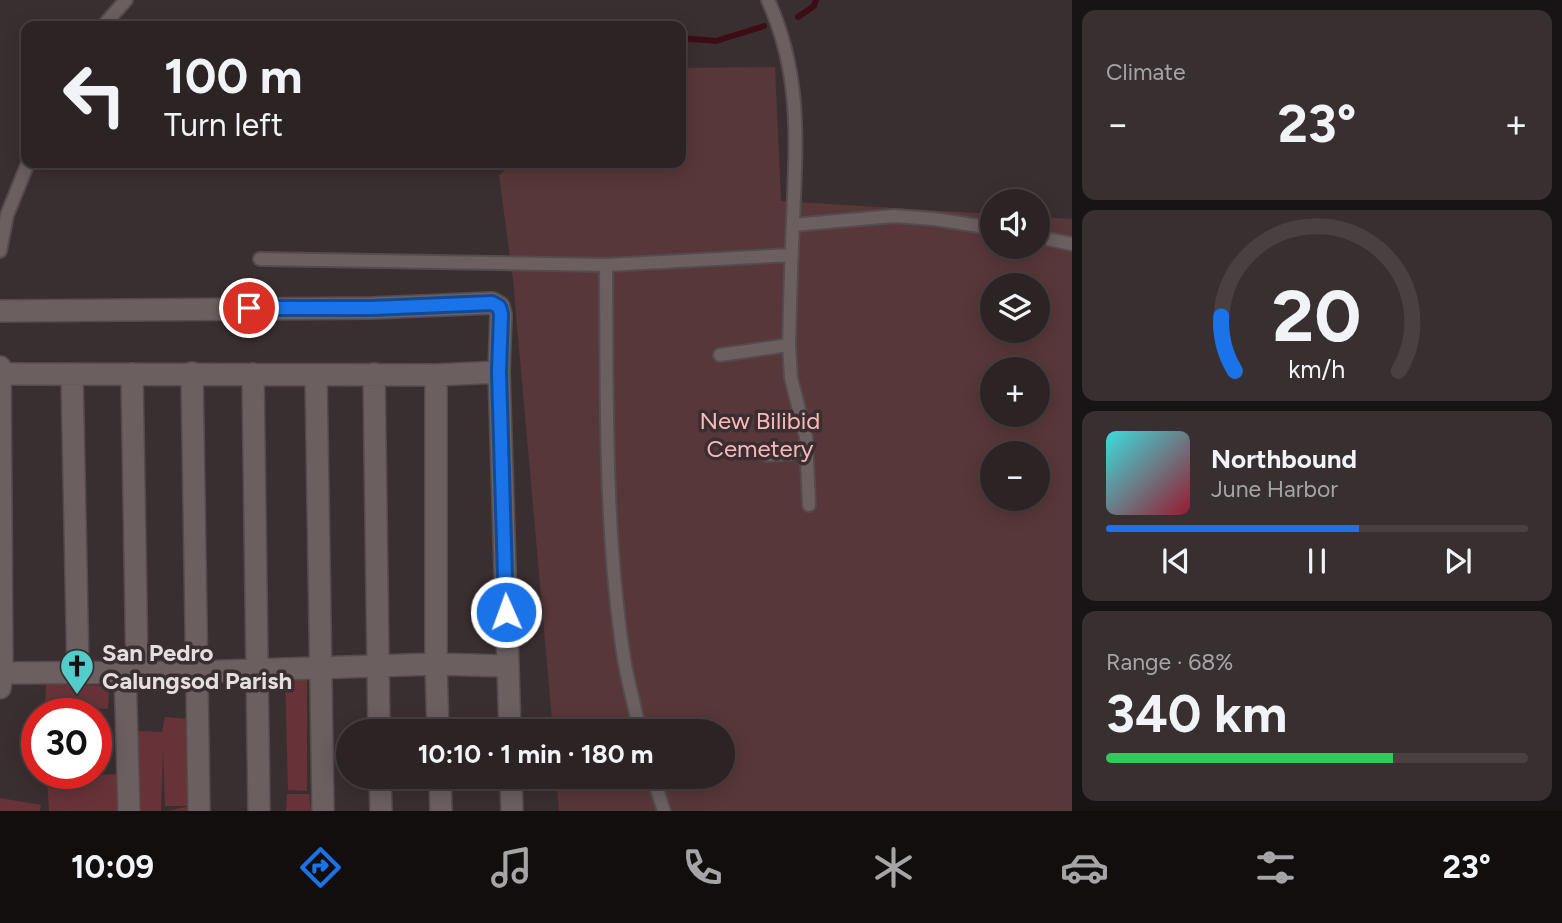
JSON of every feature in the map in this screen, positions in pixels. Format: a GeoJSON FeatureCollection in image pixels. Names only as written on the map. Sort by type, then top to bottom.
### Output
{"type":"FeatureCollection","features":[{"type":"Feature","properties":{"kind":"street"},"geometry":{"type":"LineString","coordinates":[[0,311],[372,308],[492,303],[499,307],[510,719]]}},
{"type":"Feature","properties":{"kind":"street"},"geometry":{"type":"LineString","coordinates":[[0,367],[1,678],[78,671],[195,672],[436,664],[508,666]]}},
{"type":"Feature","properties":{"kind":"street"},"geometry":{"type":"LineString","coordinates":[[0,374],[316,375],[499,372]]}},
{"type":"Feature","properties":{"kind":"street"},"geometry":{"type":"LineString","coordinates":[[192,373],[199,811]]}},
{"type":"Feature","properties":{"kind":"street"},"geometry":{"type":"LineString","coordinates":[[72,374],[78,671]]}},
{"type":"Feature","properties":{"kind":"street"},"geometry":{"type":"LineString","coordinates":[[130,811],[132,374]]}},
{"type":"Feature","properties":{"kind":"street"},"geometry":{"type":"LineString","coordinates":[[253,374],[258,811]]}},
{"type":"Feature","properties":{"kind":"street"},"geometry":{"type":"LineString","coordinates":[[374,374],[379,719]]}},
{"type":"Feature","properties":{"kind":"street"},"geometry":{"type":"LineString","coordinates":[[436,374],[438,719]]}},
{"type":"Feature","properties":{"kind":"street"},"geometry":{"type":"LineString","coordinates":[[316,375],[323,811]]}},
{"type":"Feature","properties":{"kind":"street"},"geometry":{"type":"LineString","coordinates":[[380,789],[381,811]]}},
{"type":"Feature","properties":{"kind":"street"},"geometry":{"type":"LineString","coordinates":[[440,789],[441,811]]}},
{"type":"Feature","properties":{"kind":"street"},"geometry":{"type":"LineString","coordinates":[[511,789],[512,811]]}},
{"type":"Feature","properties":{"kind":"lane"},"geometry":{"type":"LineString","coordinates":[[107,21],[125,0]]}},
{"type":"Feature","properties":{"kind":"lane"},"geometry":{"type":"LineString","coordinates":[[768,0],[785,43],[794,92],[797,137],[789,345],[791,378],[803,420],[807,453],[808,505]]}},
{"type":"Feature","properties":{"kind":"lane"},"geometry":{"type":"LineString","coordinates":[[0,251],[7,215],[26,168]]}},
{"type":"Feature","properties":{"kind":"lane"},"geometry":{"type":"LineString","coordinates":[[793,225],[894,216],[980,226]]}},
{"type":"Feature","properties":{"kind":"lane"},"geometry":{"type":"LineString","coordinates":[[1050,239],[1072,244]]}},
{"type":"Feature","properties":{"kind":"lane"},"geometry":{"type":"LineString","coordinates":[[260,259],[606,265],[792,255]]}},
{"type":"Feature","properties":{"kind":"lane"},"geometry":{"type":"LineString","coordinates":[[606,265],[607,430],[615,586],[624,660],[637,719]]}},
{"type":"Feature","properties":{"kind":"lane"},"geometry":{"type":"LineString","coordinates":[[720,355],[789,345]]}},
{"type":"Feature","properties":{"kind":"lane"},"geometry":{"type":"LineString","coordinates":[[766,455],[807,453]]}},
{"type":"Feature","properties":{"kind":"lane"},"geometry":{"type":"LineString","coordinates":[[657,789],[664,811]]}},
{"type":"Feature","properties":{"kind":"green space","name":"New Bilibid Cemetery"},"geometry":{"type":"Polygon","coordinates":[[[775,67],[781,201],[980,213],[980,259],[1050,259],[1050,218],[1072,219],[1072,811],[559,811],[557,789],[735,789],[735,719],[552,719],[513,280],[499,175],[508,168],[686,168],[686,68],[775,67]]]}},
{"type":"Feature","properties":{"kind":"building"},"geometry":{"type":"Polygon","coordinates":[[[307,673],[307,791],[288,790],[285,674],[307,673]]]}},
{"type":"Feature","properties":{"kind":"building"},"geometry":{"type":"Polygon","coordinates":[[[46,684],[109,686],[108,698],[45,698],[46,684]]]}},
{"type":"Feature","properties":{"kind":"building"},"geometry":{"type":"Polygon","coordinates":[[[165,717],[188,719],[190,806],[165,806],[163,749],[161,811],[137,811],[135,731],[162,732],[165,717]]]}},
{"type":"Feature","properties":{"kind":"building"},"geometry":{"type":"Polygon","coordinates":[[[112,774],[119,774],[121,811],[49,811],[48,789],[112,789],[112,774]]]}},
{"type":"Feature","properties":{"kind":"building"},"geometry":{"type":"Polygon","coordinates":[[[287,794],[309,794],[311,811],[286,811],[287,794]]]}},
{"type":"Feature","properties":{"kind":"building"},"geometry":{"type":"Polygon","coordinates":[[[0,798],[41,805],[40,811],[0,811],[0,798]]]}},
{"type":"Feature","properties":{"kind":"building"},"geometry":{"type":"Polygon","coordinates":[[[190,806],[190,811],[167,811],[190,806]]]}},
{"type":"Feature","properties":{"kind":"waterway"},"geometry":{"type":"LineString","coordinates":[[798,17],[814,6],[816,0]]}},
{"type":"Feature","properties":{"kind":"waterway"},"geometry":{"type":"LineString","coordinates":[[686,38],[716,41],[764,26]]}},
{"type":"Feature","properties":{"kind":"place","name":"San Pedro Calungsod Parish"},"geometry":{"type":"Point","coordinates":[77,696]}},
{"type":"Feature","properties":{"kind":"route"},"geometry":{"type":"LineString","coordinates":[[249,308],[372,308],[492,303],[499,307],[506,612]]}}]}
